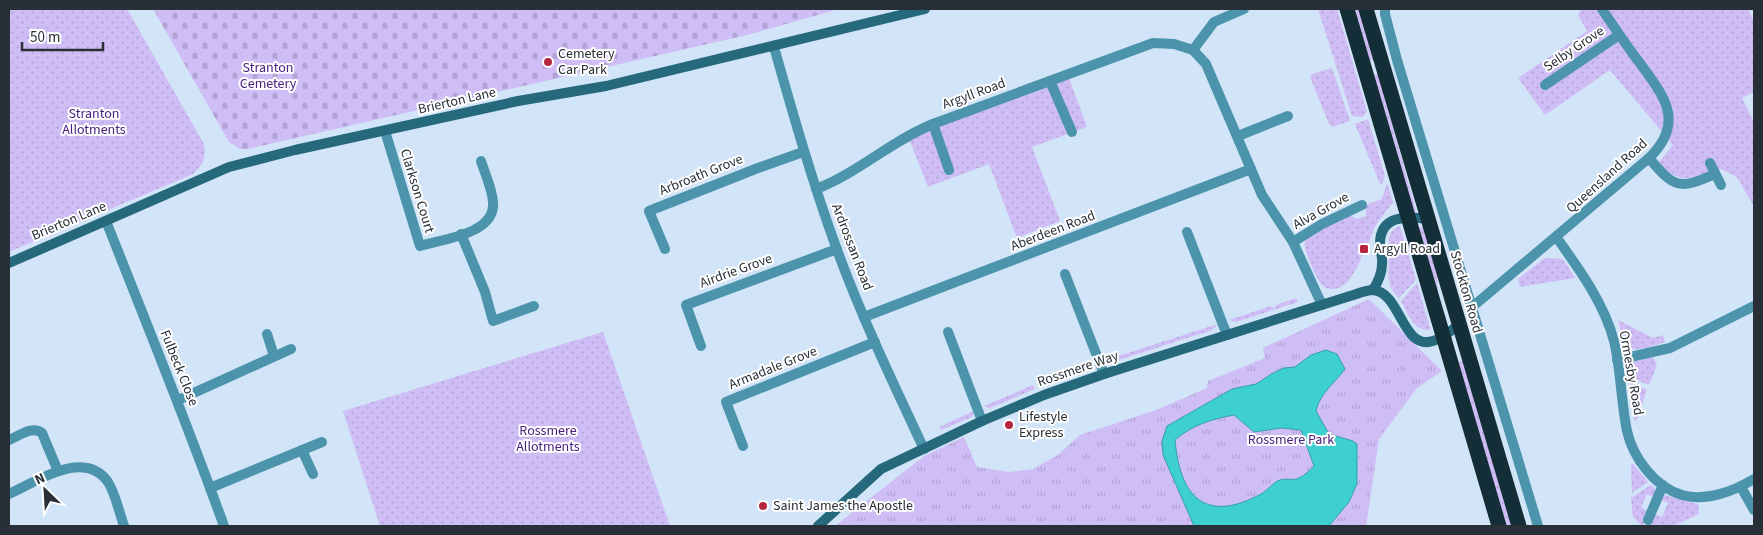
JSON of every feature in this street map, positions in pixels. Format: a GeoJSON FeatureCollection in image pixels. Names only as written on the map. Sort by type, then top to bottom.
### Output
{"type":"FeatureCollection","features":[{"type":"Feature","properties":{"kind":"highway"},"geometry":{"type":"LineString","coordinates":[[1346,9],[1499,526]]}},
{"type":"Feature","properties":{"kind":"highway","name":"Stockton Road"},"geometry":{"type":"LineString","coordinates":[[1366,9],[1519,526]]}},
{"type":"Feature","properties":{"kind":"street","name":"Brierton Lane"},"geometry":{"type":"LineString","coordinates":[[9,263],[229,167],[518,101],[606,86],[774,47],[925,9]]}},
{"type":"Feature","properties":{"kind":"street"},"geometry":{"type":"LineString","coordinates":[[1244,9],[1214,22],[1193,50],[1212,73],[1251,169],[1271,211],[1293,242],[1322,305]]}},
{"type":"Feature","properties":{"kind":"street","name":"Stockton Road"},"geometry":{"type":"LineString","coordinates":[[1385,9],[1397,60],[1538,526]]}},
{"type":"Feature","properties":{"kind":"street","name":"Queensland Road"},"geometry":{"type":"LineString","coordinates":[[1471,308],[1557,238],[1649,158],[1661,145],[1667,132],[1667,104],[1663,96],[1602,9]]}},
{"type":"Feature","properties":{"kind":"street","name":"Selby Grove"},"geometry":{"type":"LineString","coordinates":[[1545,85],[1619,35]]}},
{"type":"Feature","properties":{"kind":"street","name":"Argyll Road"},"geometry":{"type":"LineString","coordinates":[[816,189],[850,174],[905,138],[933,124],[1153,43],[1174,44],[1193,50]]}},
{"type":"Feature","properties":{"kind":"street","name":"Ardrossan Road"},"geometry":{"type":"LineString","coordinates":[[774,47],[804,152],[837,249],[864,317],[924,449]]}},
{"type":"Feature","properties":{"kind":"street"},"geometry":{"type":"LineString","coordinates":[[1365,74],[1397,60]]}},
{"type":"Feature","properties":{"kind":"street"},"geometry":{"type":"LineString","coordinates":[[1050,81],[1072,132]]}},
{"type":"Feature","properties":{"kind":"street"},"geometry":{"type":"LineString","coordinates":[[1238,136],[1288,116]]}},
{"type":"Feature","properties":{"kind":"street"},"geometry":{"type":"LineString","coordinates":[[933,124],[949,170]]}},
{"type":"Feature","properties":{"kind":"street","name":"Clarkson Court"},"geometry":{"type":"LineString","coordinates":[[384,131],[420,246],[462,234],[484,225],[491,217],[493,197],[482,161]]}},
{"type":"Feature","properties":{"kind":"street","name":"Arbroath Grove"},"geometry":{"type":"LineString","coordinates":[[665,249],[649,211],[804,152]]}},
{"type":"Feature","properties":{"kind":"street"},"geometry":{"type":"LineString","coordinates":[[1649,158],[1673,183],[1684,185],[1715,174]]}},
{"type":"Feature","properties":{"kind":"street"},"geometry":{"type":"LineString","coordinates":[[1710,163],[1721,185]]}},
{"type":"Feature","properties":{"kind":"street","name":"Aberdeen Road"},"geometry":{"type":"LineString","coordinates":[[864,317],[1251,169]]}},
{"type":"Feature","properties":{"kind":"street","name":"Alva Grove"},"geometry":{"type":"LineString","coordinates":[[1293,242],[1322,224],[1362,205]]}},
{"type":"Feature","properties":{"kind":"street"},"geometry":{"type":"LineString","coordinates":[[1428,219],[1407,216],[1389,222],[1381,235],[1382,264],[1380,277],[1373,290],[1390,300],[1412,336],[1422,341],[1432,342],[1443,337],[1459,324]]}},
{"type":"Feature","properties":{"kind":"street","name":"Fulbeck Close"},"geometry":{"type":"LineString","coordinates":[[106,221],[136,302],[178,400],[224,526]]}},
{"type":"Feature","properties":{"kind":"street"},"geometry":{"type":"LineString","coordinates":[[1188,232],[1227,335]]}},
{"type":"Feature","properties":{"kind":"street"},"geometry":{"type":"LineString","coordinates":[[462,234],[485,292],[493,321],[534,306]]}},
{"type":"Feature","properties":{"kind":"street","name":"Ormesby Road"},"geometry":{"type":"LineString","coordinates":[[1557,238],[1598,301],[1614,341],[1627,432],[1639,460],[1651,475],[1663,485],[1682,495],[1701,496],[1723,494],[1741,487],[1754,479]]}},
{"type":"Feature","properties":{"kind":"street","name":"Airdrie Grove"},"geometry":{"type":"LineString","coordinates":[[701,346],[686,305],[837,249]]}},
{"type":"Feature","properties":{"kind":"street"},"geometry":{"type":"LineString","coordinates":[[1065,274],[1104,374]]}},
{"type":"Feature","properties":{"kind":"street","name":"Rossmere Way"},"geometry":{"type":"LineString","coordinates":[[818,526],[881,469],[982,421],[1044,395],[1104,374],[1373,290]]}},
{"type":"Feature","properties":{"kind":"street"},"geometry":{"type":"LineString","coordinates":[[1617,360],[1670,348],[1754,306]]}},
{"type":"Feature","properties":{"kind":"street"},"geometry":{"type":"LineString","coordinates":[[948,332],[982,421]]}},
{"type":"Feature","properties":{"kind":"street"},"geometry":{"type":"LineString","coordinates":[[267,334],[274,356]]}},
{"type":"Feature","properties":{"kind":"street","name":"Armadale Grove"},"geometry":{"type":"LineString","coordinates":[[743,446],[726,402],[875,342]]}},
{"type":"Feature","properties":{"kind":"street"},"geometry":{"type":"LineString","coordinates":[[178,400],[291,349]]}},
{"type":"Feature","properties":{"kind":"street"},"geometry":{"type":"LineString","coordinates":[[1471,365],[1487,360]]}},
{"type":"Feature","properties":{"kind":"street"},"geometry":{"type":"LineString","coordinates":[[9,440],[32,429],[39,430],[58,471]]}},
{"type":"Feature","properties":{"kind":"street"},"geometry":{"type":"LineString","coordinates":[[210,488],[322,442]]}},
{"type":"Feature","properties":{"kind":"street"},"geometry":{"type":"LineString","coordinates":[[302,450],[313,474]]}},
{"type":"Feature","properties":{"kind":"street"},"geometry":{"type":"LineString","coordinates":[[9,494],[58,471],[76,467],[89,468],[99,473],[107,482],[124,526]]}},
{"type":"Feature","properties":{"kind":"street"},"geometry":{"type":"LineString","coordinates":[[1648,520],[1663,485]]}},
{"type":"Feature","properties":{"kind":"street"},"geometry":{"type":"LineString","coordinates":[[1741,487],[1754,510]]}},
{"type":"Feature","properties":{"kind":"green space","name":"Stranton Allotments"},"geometry":{"type":"Polygon","coordinates":[[[9,9],[127,9],[204,144],[205,153],[200,167],[193,174],[9,252],[9,9]]]}},
{"type":"Feature","properties":{"kind":"green space","name":"Stranton Cemetery"},"geometry":{"type":"Polygon","coordinates":[[[153,9],[839,9],[747,35],[247,149],[240,149],[229,142],[153,9]]]}},
{"type":"Feature","properties":{"kind":"green space"},"geometry":{"type":"Polygon","coordinates":[[[1318,9],[1337,9],[1367,112],[1362,117],[1352,116],[1318,9]]]}},
{"type":"Feature","properties":{"kind":"green space"},"geometry":{"type":"Polygon","coordinates":[[[1353,9],[1361,9],[1374,59],[1372,61],[1369,60],[1353,9]]]}},
{"type":"Feature","properties":{"kind":"green space"},"geometry":{"type":"Polygon","coordinates":[[[1581,9],[1748,9],[1754,21],[1754,92],[1742,98],[1754,122],[1754,207],[1737,177],[1721,169],[1687,178],[1673,175],[1666,170],[1659,162],[1673,145],[1610,70],[1545,115],[1518,78],[1587,31],[1578,15],[1581,9]]]}},
{"type":"Feature","properties":{"kind":"green space"},"geometry":{"type":"Polygon","coordinates":[[[1332,68],[1350,121],[1333,127],[1329,124],[1310,77],[1312,74],[1332,68]]]}},
{"type":"Feature","properties":{"kind":"green space"},"geometry":{"type":"Polygon","coordinates":[[[1378,74],[1417,214],[1413,212],[1374,75],[1378,74]]]}},
{"type":"Feature","properties":{"kind":"green space"},"geometry":{"type":"Polygon","coordinates":[[[1068,75],[1087,127],[1032,147],[1060,221],[1017,238],[989,164],[928,187],[908,136],[1068,75]]]}},
{"type":"Feature","properties":{"kind":"green space"},"geometry":{"type":"Polygon","coordinates":[[[1368,119],[1385,176],[1381,186],[1355,124],[1368,119]]]}},
{"type":"Feature","properties":{"kind":"green space"},"geometry":{"type":"Polygon","coordinates":[[[1387,183],[1393,202],[1375,226],[1367,247],[1363,245],[1360,252],[1363,254],[1353,274],[1344,285],[1338,288],[1324,287],[1311,264],[1305,239],[1348,214],[1357,219],[1366,216],[1366,205],[1382,199],[1387,183]]]}},
{"type":"Feature","properties":{"kind":"green space"},"geometry":{"type":"Polygon","coordinates":[[[1400,226],[1416,280],[1399,298],[1392,290],[1388,272],[1391,232],[1400,226]]]}},
{"type":"Feature","properties":{"kind":"green space"},"geometry":{"type":"Polygon","coordinates":[[[1419,228],[1424,228],[1437,271],[1438,293],[1419,228]]]}},
{"type":"Feature","properties":{"kind":"green space"},"geometry":{"type":"Polygon","coordinates":[[[1545,258],[1563,259],[1575,278],[1520,287],[1518,279],[1545,258]]]}},
{"type":"Feature","properties":{"kind":"green space"},"geometry":{"type":"Polygon","coordinates":[[[1417,283],[1429,330],[1414,324],[1401,301],[1417,283]]]}},
{"type":"Feature","properties":{"kind":"green space"},"geometry":{"type":"Polygon","coordinates":[[[1296,298],[1298,302],[1236,322],[1229,320],[1271,306],[1273,308],[1276,305],[1296,298]]]}},
{"type":"Feature","properties":{"kind":"green space","name":"Rossmere Park"},"geometry":{"type":"Polygon","coordinates":[[[1369,299],[1442,371],[1417,388],[1379,439],[1366,526],[835,526],[924,456],[964,437],[977,467],[1009,472],[1033,469],[1058,455],[1080,435],[1156,410],[1207,388],[1208,381],[1265,358],[1263,348],[1369,299]]]}},
{"type":"Feature","properties":{"kind":"green space"},"geometry":{"type":"Polygon","coordinates":[[[1618,320],[1653,338],[1663,335],[1665,342],[1637,349],[1627,347],[1623,340],[1618,320]]]}},
{"type":"Feature","properties":{"kind":"green space"},"geometry":{"type":"Polygon","coordinates":[[[1218,324],[1212,330],[1122,359],[1111,362],[1106,360],[1218,324]]]}},
{"type":"Feature","properties":{"kind":"green space","name":"Rossmere Allotments"},"geometry":{"type":"Polygon","coordinates":[[[603,332],[670,526],[380,526],[343,411],[603,332]]]}},
{"type":"Feature","properties":{"kind":"green space"},"geometry":{"type":"Polygon","coordinates":[[[1653,357],[1657,365],[1649,385],[1630,377],[1628,368],[1632,362],[1653,357]]]}},
{"type":"Feature","properties":{"kind":"green space"},"geometry":{"type":"Polygon","coordinates":[[[1464,360],[1514,526],[1506,526],[1458,362],[1464,360]]]}},
{"type":"Feature","properties":{"kind":"green space"},"geometry":{"type":"Polygon","coordinates":[[[1094,363],[1092,368],[1058,380],[1056,376],[1094,363]]]}},
{"type":"Feature","properties":{"kind":"green space"},"geometry":{"type":"Polygon","coordinates":[[[1630,382],[1647,390],[1636,421],[1634,420],[1630,382]]]}},
{"type":"Feature","properties":{"kind":"green space"},"geometry":{"type":"Polygon","coordinates":[[[1033,385],[1035,389],[990,408],[984,406],[1033,385]]]}},
{"type":"Feature","properties":{"kind":"green space"},"geometry":{"type":"Polygon","coordinates":[[[974,411],[972,417],[941,430],[939,427],[974,411]]]}},
{"type":"Feature","properties":{"kind":"green space"},"geometry":{"type":"Polygon","coordinates":[[[1631,464],[1648,482],[1632,493],[1631,464]]]}},
{"type":"Feature","properties":{"kind":"green space"},"geometry":{"type":"Polygon","coordinates":[[[1651,485],[1656,490],[1654,497],[1647,494],[1641,507],[1647,511],[1647,519],[1642,526],[1633,517],[1631,498],[1651,485]]]}},
{"type":"Feature","properties":{"kind":"green space"},"geometry":{"type":"Polygon","coordinates":[[[1665,495],[1698,504],[1699,514],[1673,526],[1647,526],[1655,514],[1662,517],[1668,503],[1661,500],[1665,495]]]}},
{"type":"Feature","properties":{"kind":"shaded area"},"geometry":{"type":"Polygon","coordinates":[[[1326,350],[1337,354],[1345,369],[1324,393],[1316,411],[1329,434],[1357,444],[1357,484],[1349,502],[1329,526],[1194,526],[1163,455],[1162,441],[1167,426],[1232,389],[1256,384],[1284,368],[1295,367],[1311,355],[1326,350]],[[1234,415],[1203,423],[1188,430],[1175,440],[1183,477],[1190,490],[1199,500],[1210,505],[1225,506],[1241,503],[1261,494],[1277,481],[1301,477],[1314,466],[1301,430],[1281,428],[1254,432],[1234,415]]]}},
{"type":"Feature","properties":{"kind":"place","name":"Cemetery Car Park"},"geometry":{"type":"Point","coordinates":[548,62]}},
{"type":"Feature","properties":{"kind":"place","name":"Argyll Road"},"geometry":{"type":"Point","coordinates":[1364,249]}},
{"type":"Feature","properties":{"kind":"place","name":"Lifestyle Express"},"geometry":{"type":"Point","coordinates":[1009,425]}},
{"type":"Feature","properties":{"kind":"place","name":"Saint James the Apostle"},"geometry":{"type":"Point","coordinates":[763,506]}}]}
